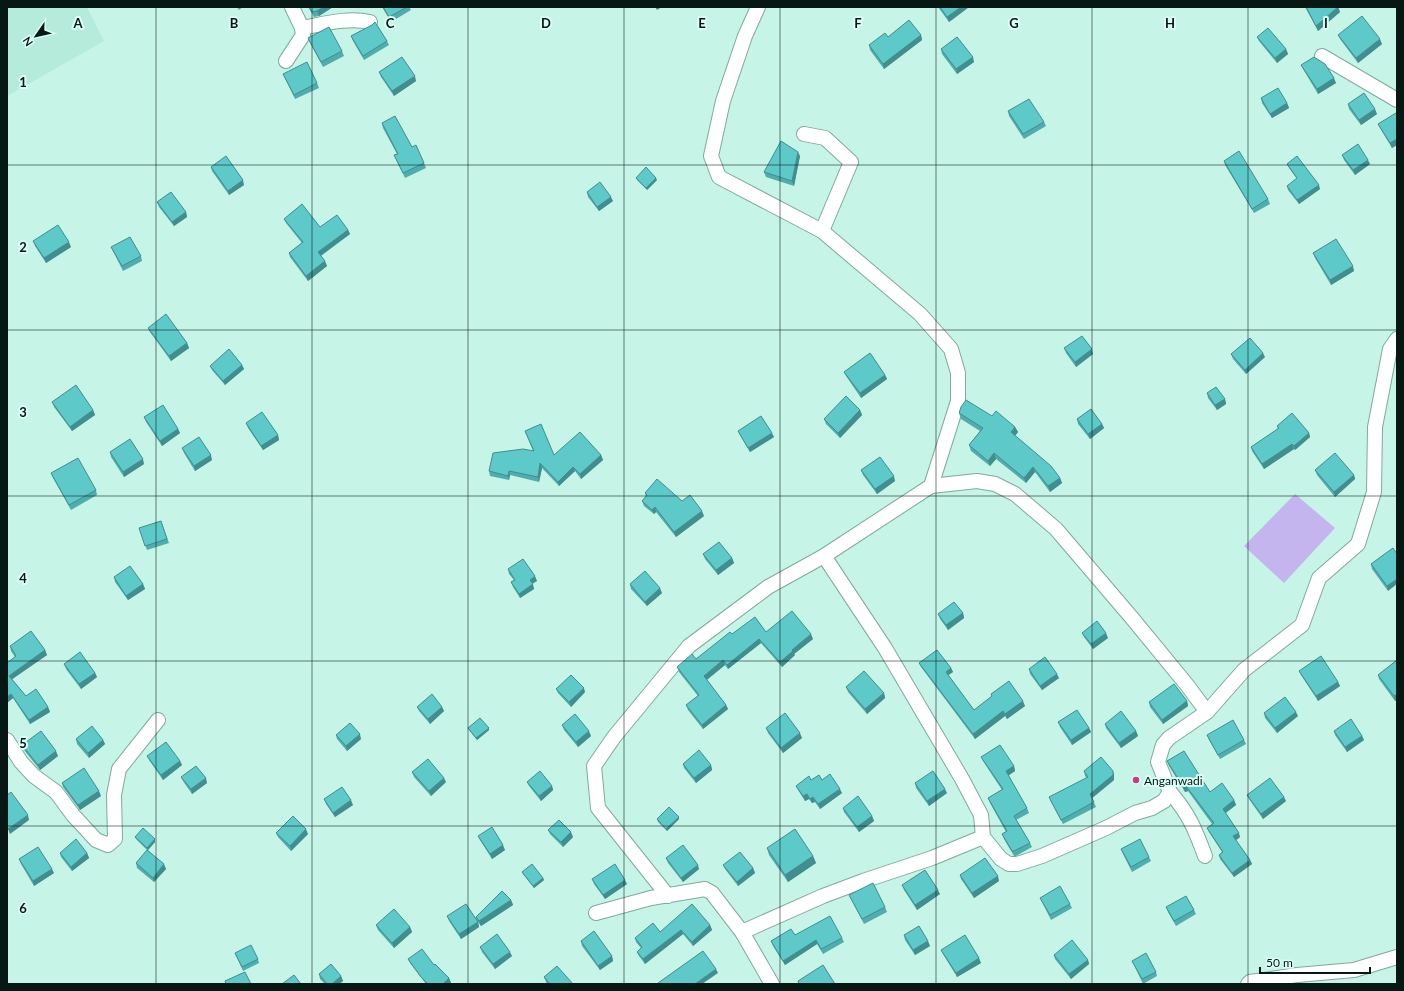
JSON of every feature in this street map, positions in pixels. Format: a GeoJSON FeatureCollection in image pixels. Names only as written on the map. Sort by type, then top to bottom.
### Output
{"type":"FeatureCollection","features":[{"type":"Feature","properties":{"kind":"street"},"geometry":{"type":"LineString","coordinates":[[286,61],[303,35],[302,28],[292,7]]}},
{"type":"Feature","properties":{"kind":"street"},"geometry":{"type":"LineString","coordinates":[[758,7],[745,36],[723,101],[711,156],[719,177],[754,197],[822,231],[920,314],[951,349],[958,373],[958,401],[931,486]]}},
{"type":"Feature","properties":{"kind":"street"},"geometry":{"type":"LineString","coordinates":[[302,28],[341,20],[370,22]]}},
{"type":"Feature","properties":{"kind":"street"},"geometry":{"type":"LineString","coordinates":[[1322,56],[1397,100]]}},
{"type":"Feature","properties":{"kind":"street"},"geometry":{"type":"LineString","coordinates":[[804,134],[825,138],[851,162],[822,231]]}},
{"type":"Feature","properties":{"kind":"street"},"geometry":{"type":"LineString","coordinates":[[1205,856],[1195,829],[1184,808],[1170,792],[1158,762],[1163,745],[1169,738],[1207,712],[1244,670],[1302,625],[1319,578],[1358,544],[1374,492],[1375,427],[1390,349],[1397,339]]}},
{"type":"Feature","properties":{"kind":"street"},"geometry":{"type":"LineString","coordinates":[[668,896],[598,808],[594,766],[614,737],[689,646],[768,587],[824,556],[931,486],[977,481],[995,484],[1015,494],[1056,529],[1132,618],[1207,712]]}},
{"type":"Feature","properties":{"kind":"street"},"geometry":{"type":"LineString","coordinates":[[824,556],[885,648],[962,779],[981,815],[983,836],[1001,859],[1008,864],[1017,864],[1042,856],[1134,814],[1152,808],[1164,801],[1170,792]]}},
{"type":"Feature","properties":{"kind":"street"},"geometry":{"type":"LineString","coordinates":[[7,740],[25,767],[34,776],[56,792],[96,840],[108,845],[115,839],[114,795],[118,769],[158,720]]}},
{"type":"Feature","properties":{"kind":"street"},"geometry":{"type":"LineString","coordinates":[[742,932],[823,896],[862,881],[932,858],[983,836]]}},
{"type":"Feature","properties":{"kind":"street"},"geometry":{"type":"LineString","coordinates":[[596,913],[651,898],[705,889],[712,893],[742,932],[772,984]]}},
{"type":"Feature","properties":{"kind":"street"},"geometry":{"type":"LineString","coordinates":[[1248,984],[1250,982],[1297,975],[1354,970],[1397,957]]}},
{"type":"Feature","properties":{"kind":"shaded area"},"geometry":{"type":"Polygon","coordinates":[[[7,7],[87,7],[104,41],[7,96],[7,7]]]}},
{"type":"Feature","properties":{"kind":"shaded area"},"geometry":{"type":"Polygon","coordinates":[[[1295,494],[1335,528],[1284,583],[1244,546],[1295,494]]]}},
{"type":"Feature","properties":{"kind":"building"},"geometry":{"type":"Polygon","coordinates":[[[309,7],[324,7],[312,12],[309,7]]]}},
{"type":"Feature","properties":{"kind":"building"},"geometry":{"type":"Polygon","coordinates":[[[383,7],[407,7],[389,17],[383,7]]]}},
{"type":"Feature","properties":{"kind":"building"},"geometry":{"type":"Polygon","coordinates":[[[940,7],[961,7],[947,17],[940,7]]]}},
{"type":"Feature","properties":{"kind":"building"},"geometry":{"type":"Polygon","coordinates":[[[1306,7],[1338,7],[1316,26],[1306,7]]]}},
{"type":"Feature","properties":{"kind":"building"},"geometry":{"type":"Polygon","coordinates":[[[1362,16],[1380,39],[1356,58],[1338,35],[1362,16]]]}},
{"type":"Feature","properties":{"kind":"building"},"geometry":{"type":"Polygon","coordinates":[[[909,20],[921,35],[883,64],[869,45],[885,33],[888,37],[909,20]]]}},
{"type":"Feature","properties":{"kind":"building"},"geometry":{"type":"Polygon","coordinates":[[[375,22],[387,41],[363,56],[351,36],[375,22]]]}},
{"type":"Feature","properties":{"kind":"building"},"geometry":{"type":"Polygon","coordinates":[[[329,27],[342,51],[321,62],[308,38],[329,27]]]}},
{"type":"Feature","properties":{"kind":"building"},"geometry":{"type":"Polygon","coordinates":[[[1268,28],[1286,49],[1275,58],[1257,37],[1268,28]]]}},
{"type":"Feature","properties":{"kind":"building"},"geometry":{"type":"Polygon","coordinates":[[[957,37],[973,57],[956,69],[941,49],[957,37]]]}},
{"type":"Feature","properties":{"kind":"building"},"geometry":{"type":"Polygon","coordinates":[[[402,57],[415,76],[392,91],[379,72],[402,57]]]}},
{"type":"Feature","properties":{"kind":"building"},"geometry":{"type":"Polygon","coordinates":[[[1314,57],[1325,64],[1334,78],[1317,89],[1301,65],[1314,57]]]}},
{"type":"Feature","properties":{"kind":"building"},"geometry":{"type":"Polygon","coordinates":[[[307,62],[317,83],[294,95],[283,74],[307,62]]]}},
{"type":"Feature","properties":{"kind":"building"},"geometry":{"type":"Polygon","coordinates":[[[1278,88],[1287,103],[1270,114],[1261,98],[1278,88]]]}},
{"type":"Feature","properties":{"kind":"building"},"geometry":{"type":"Polygon","coordinates":[[[1364,93],[1375,109],[1359,120],[1348,104],[1364,93]]]}},
{"type":"Feature","properties":{"kind":"building"},"geometry":{"type":"Polygon","coordinates":[[[1029,99],[1044,122],[1023,134],[1008,111],[1029,99]]]}},
{"type":"Feature","properties":{"kind":"building"},"geometry":{"type":"Polygon","coordinates":[[[1396,113],[1397,139],[1390,143],[1378,124],[1396,113]]]}},
{"type":"Feature","properties":{"kind":"building"},"geometry":{"type":"Polygon","coordinates":[[[395,116],[412,147],[416,145],[424,163],[403,173],[394,155],[398,154],[382,123],[395,116]]]}},
{"type":"Feature","properties":{"kind":"building"},"geometry":{"type":"Polygon","coordinates":[[[781,141],[798,152],[792,181],[764,172],[781,141]]]}},
{"type":"Feature","properties":{"kind":"building"},"geometry":{"type":"Polygon","coordinates":[[[1358,144],[1368,160],[1353,170],[1342,155],[1358,144]]]}},
{"type":"Feature","properties":{"kind":"building"},"geometry":{"type":"Polygon","coordinates":[[[1239,151],[1268,199],[1252,209],[1224,161],[1239,151]]]}},
{"type":"Feature","properties":{"kind":"building"},"geometry":{"type":"Polygon","coordinates":[[[226,156],[243,180],[228,191],[211,167],[226,156]]]}},
{"type":"Feature","properties":{"kind":"building"},"geometry":{"type":"Polygon","coordinates":[[[1297,156],[1319,185],[1297,200],[1287,186],[1297,178],[1287,164],[1297,156]]]}},
{"type":"Feature","properties":{"kind":"building"},"geometry":{"type":"Polygon","coordinates":[[[646,167],[656,178],[646,188],[636,178],[646,167]]]}},
{"type":"Feature","properties":{"kind":"building"},"geometry":{"type":"Polygon","coordinates":[[[600,182],[611,197],[597,207],[587,192],[600,182]]]}},
{"type":"Feature","properties":{"kind":"building"},"geometry":{"type":"Polygon","coordinates":[[[171,192],[186,212],[172,222],[157,202],[171,192]]]}},
{"type":"Feature","properties":{"kind":"building"},"geometry":{"type":"Polygon","coordinates":[[[302,204],[320,227],[337,215],[348,230],[318,252],[325,261],[306,276],[289,253],[303,242],[284,219],[302,204]]]}},
{"type":"Feature","properties":{"kind":"building"},"geometry":{"type":"Polygon","coordinates":[[[58,225],[69,242],[44,258],[33,241],[58,225]]]}},
{"type":"Feature","properties":{"kind":"building"},"geometry":{"type":"Polygon","coordinates":[[[130,237],[141,256],[122,266],[111,247],[130,237]]]}},
{"type":"Feature","properties":{"kind":"building"},"geometry":{"type":"Polygon","coordinates":[[[1336,239],[1353,266],[1330,280],[1313,253],[1336,239]]]}},
{"type":"Feature","properties":{"kind":"building"},"geometry":{"type":"Polygon","coordinates":[[[166,314],[187,343],[169,356],[148,328],[166,314]]]}},
{"type":"Feature","properties":{"kind":"building"},"geometry":{"type":"Polygon","coordinates":[[[1082,336],[1092,349],[1075,362],[1064,348],[1082,336]]]}},
{"type":"Feature","properties":{"kind":"building"},"geometry":{"type":"Polygon","coordinates":[[[1250,338],[1263,353],[1245,370],[1231,354],[1250,338]]]}},
{"type":"Feature","properties":{"kind":"building"},"geometry":{"type":"Polygon","coordinates":[[[229,349],[242,365],[223,381],[210,366],[229,349]]]}},
{"type":"Feature","properties":{"kind":"building"},"geometry":{"type":"Polygon","coordinates":[[[870,353],[885,375],[860,393],[844,372],[870,353]]]}},
{"type":"Feature","properties":{"kind":"building"},"geometry":{"type":"Polygon","coordinates":[[[76,385],[93,410],[70,427],[52,402],[76,385]]]}},
{"type":"Feature","properties":{"kind":"building"},"geometry":{"type":"Polygon","coordinates":[[[1216,387],[1225,399],[1215,405],[1207,393],[1216,387]]]}},
{"type":"Feature","properties":{"kind":"building"},"geometry":{"type":"Polygon","coordinates":[[[846,396],[860,410],[838,433],[824,419],[846,396]]]}},
{"type":"Feature","properties":{"kind":"building"},"geometry":{"type":"Polygon","coordinates":[[[966,400],[992,416],[996,411],[1015,427],[1011,432],[1051,466],[1060,478],[1048,486],[1033,467],[1024,478],[994,453],[988,461],[969,445],[983,428],[959,413],[966,400]]]}},
{"type":"Feature","properties":{"kind":"building"},"geometry":{"type":"Polygon","coordinates":[[[163,405],[178,429],[160,441],[144,417],[163,405]]]}},
{"type":"Feature","properties":{"kind":"building"},"geometry":{"type":"Polygon","coordinates":[[[1091,409],[1102,424],[1088,434],[1077,419],[1091,409]]]}},
{"type":"Feature","properties":{"kind":"building"},"geometry":{"type":"Polygon","coordinates":[[[262,412],[278,435],[261,446],[246,423],[262,412]]]}},
{"type":"Feature","properties":{"kind":"building"},"geometry":{"type":"Polygon","coordinates":[[[1292,413],[1309,433],[1294,446],[1292,444],[1262,464],[1251,447],[1279,428],[1277,426],[1292,413]]]}},
{"type":"Feature","properties":{"kind":"building"},"geometry":{"type":"Polygon","coordinates":[[[761,416],[772,433],[748,448],[738,431],[761,416]]]}},
{"type":"Feature","properties":{"kind":"building"},"geometry":{"type":"Polygon","coordinates":[[[541,424],[554,455],[580,432],[601,455],[580,474],[573,467],[558,482],[540,463],[538,477],[509,471],[508,476],[489,471],[493,453],[523,449],[534,451],[525,431],[541,424]]]}},
{"type":"Feature","properties":{"kind":"building"},"geometry":{"type":"Polygon","coordinates":[[[199,437],[211,455],[194,466],[182,448],[199,437]]]}},
{"type":"Feature","properties":{"kind":"building"},"geometry":{"type":"Polygon","coordinates":[[[130,439],[143,459],[123,472],[110,452],[130,439]]]}},
{"type":"Feature","properties":{"kind":"building"},"geometry":{"type":"Polygon","coordinates":[[[1335,453],[1354,475],[1334,492],[1315,470],[1335,453]]]}},
{"type":"Feature","properties":{"kind":"building"},"geometry":{"type":"Polygon","coordinates":[[[880,457],[894,476],[875,489],[861,470],[880,457]]]}},
{"type":"Feature","properties":{"kind":"building"},"geometry":{"type":"Polygon","coordinates":[[[78,458],[96,490],[69,505],[51,473],[78,458]]]}},
{"type":"Feature","properties":{"kind":"building"},"geometry":{"type":"Polygon","coordinates":[[[657,479],[682,501],[690,495],[702,511],[674,532],[655,507],[652,510],[642,501],[647,495],[645,493],[657,479]]]}},
{"type":"Feature","properties":{"kind":"building"},"geometry":{"type":"Polygon","coordinates":[[[161,521],[167,539],[145,546],[139,528],[161,521]]]}},
{"type":"Feature","properties":{"kind":"building"},"geometry":{"type":"Polygon","coordinates":[[[719,542],[732,558],[716,570],[703,554],[719,542]]]}},
{"type":"Feature","properties":{"kind":"building"},"geometry":{"type":"Polygon","coordinates":[[[1393,548],[1397,554],[1397,579],[1387,586],[1371,564],[1393,548]]]}},
{"type":"Feature","properties":{"kind":"building"},"geometry":{"type":"Polygon","coordinates":[[[523,559],[535,576],[530,580],[533,584],[519,594],[511,582],[515,580],[508,569],[523,559]]]}},
{"type":"Feature","properties":{"kind":"building"},"geometry":{"type":"Polygon","coordinates":[[[130,566],[143,584],[126,596],[114,577],[130,566]]]}},
{"type":"Feature","properties":{"kind":"building"},"geometry":{"type":"Polygon","coordinates":[[[645,571],[660,588],[645,602],[630,584],[645,571]]]}},
{"type":"Feature","properties":{"kind":"building"},"geometry":{"type":"Polygon","coordinates":[[[954,602],[963,613],[946,625],[938,614],[954,602]]]}},
{"type":"Feature","properties":{"kind":"building"},"geometry":{"type":"Polygon","coordinates":[[[792,611],[811,634],[780,662],[759,639],[727,665],[723,660],[704,676],[726,705],[702,725],[686,705],[699,695],[677,667],[692,654],[696,659],[730,632],[732,634],[755,617],[766,632],[792,611]]]}},
{"type":"Feature","properties":{"kind":"building"},"geometry":{"type":"Polygon","coordinates":[[[1097,621],[1106,633],[1091,644],[1082,633],[1097,621]]]}},
{"type":"Feature","properties":{"kind":"building"},"geometry":{"type":"Polygon","coordinates":[[[31,631],[45,650],[9,676],[26,696],[36,689],[48,707],[29,720],[11,694],[7,697],[7,663],[16,656],[10,646],[31,631]]]}},
{"type":"Feature","properties":{"kind":"building"},"geometry":{"type":"Polygon","coordinates":[[[937,650],[951,668],[946,672],[974,710],[992,696],[991,694],[1009,681],[1023,701],[1005,714],[1003,711],[973,734],[919,663],[937,650]]]}},
{"type":"Feature","properties":{"kind":"building"},"geometry":{"type":"Polygon","coordinates":[[[80,652],[95,673],[79,684],[64,664],[80,652]]]}},
{"type":"Feature","properties":{"kind":"building"},"geometry":{"type":"Polygon","coordinates":[[[1321,656],[1338,682],[1316,696],[1299,671],[1321,656]]]}},
{"type":"Feature","properties":{"kind":"building"},"geometry":{"type":"Polygon","coordinates":[[[1045,657],[1057,674],[1040,686],[1029,669],[1045,657]]]}},
{"type":"Feature","properties":{"kind":"building"},"geometry":{"type":"Polygon","coordinates":[[[1397,660],[1397,694],[1394,696],[1378,675],[1397,660]]]}},
{"type":"Feature","properties":{"kind":"building"},"geometry":{"type":"Polygon","coordinates":[[[864,671],[884,693],[865,709],[846,687],[864,671]]]}},
{"type":"Feature","properties":{"kind":"building"},"geometry":{"type":"Polygon","coordinates":[[[571,675],[584,688],[569,702],[556,689],[571,675]]]}},
{"type":"Feature","properties":{"kind":"building"},"geometry":{"type":"Polygon","coordinates":[[[1174,684],[1187,701],[1162,720],[1149,702],[1174,684]]]}},
{"type":"Feature","properties":{"kind":"building"},"geometry":{"type":"Polygon","coordinates":[[[432,694],[442,707],[428,719],[417,707],[432,694]]]}},
{"type":"Feature","properties":{"kind":"building"},"geometry":{"type":"Polygon","coordinates":[[[1285,697],[1296,712],[1275,728],[1264,713],[1285,697]]]}},
{"type":"Feature","properties":{"kind":"building"},"geometry":{"type":"Polygon","coordinates":[[[1077,710],[1089,728],[1071,740],[1058,722],[1077,710]]]}},
{"type":"Feature","properties":{"kind":"building"},"geometry":{"type":"Polygon","coordinates":[[[1121,711],[1136,731],[1119,743],[1105,724],[1121,711]]]}},
{"type":"Feature","properties":{"kind":"building"},"geometry":{"type":"Polygon","coordinates":[[[785,713],[800,733],[781,748],[766,728],[785,713]]]}},
{"type":"Feature","properties":{"kind":"building"},"geometry":{"type":"Polygon","coordinates":[[[575,714],[589,731],[576,742],[562,725],[575,714]]]}},
{"type":"Feature","properties":{"kind":"building"},"geometry":{"type":"Polygon","coordinates":[[[480,718],[489,728],[476,738],[468,728],[480,718]]]}},
{"type":"Feature","properties":{"kind":"building"},"geometry":{"type":"Polygon","coordinates":[[[1351,719],[1362,736],[1345,747],[1334,731],[1351,719]]]}},
{"type":"Feature","properties":{"kind":"building"},"geometry":{"type":"Polygon","coordinates":[[[1233,720],[1244,740],[1218,755],[1207,735],[1233,720]]]}},
{"type":"Feature","properties":{"kind":"building"},"geometry":{"type":"Polygon","coordinates":[[[350,723],[360,734],[346,746],[336,735],[350,723]]]}},
{"type":"Feature","properties":{"kind":"building"},"geometry":{"type":"Polygon","coordinates":[[[92,726],[103,740],[88,753],[76,739],[92,726]]]}},
{"type":"Feature","properties":{"kind":"building"},"geometry":{"type":"Polygon","coordinates":[[[41,731],[56,751],[38,765],[22,745],[41,731]]]}},
{"type":"Feature","properties":{"kind":"building"},"geometry":{"type":"Polygon","coordinates":[[[166,742],[180,761],[161,775],[147,756],[166,742]]]}},
{"type":"Feature","properties":{"kind":"building"},"geometry":{"type":"Polygon","coordinates":[[[1000,745],[1014,766],[1006,771],[1027,808],[1014,816],[1030,843],[1014,851],[1012,851],[1002,834],[1007,831],[988,798],[1003,789],[981,757],[1000,745]]]}},
{"type":"Feature","properties":{"kind":"building"},"geometry":{"type":"Polygon","coordinates":[[[699,750],[711,765],[694,778],[683,764],[699,750]]]}},
{"type":"Feature","properties":{"kind":"building"},"geometry":{"type":"Polygon","coordinates":[[[1184,751],[1210,792],[1222,783],[1234,800],[1223,809],[1239,833],[1233,836],[1250,860],[1232,873],[1219,855],[1223,852],[1207,828],[1214,823],[1186,786],[1184,788],[1167,761],[1184,751]]]}},
{"type":"Feature","properties":{"kind":"building"},"geometry":{"type":"Polygon","coordinates":[[[1101,757],[1113,771],[1113,775],[1090,794],[1094,802],[1061,820],[1049,797],[1088,777],[1084,771],[1101,757]]]}},
{"type":"Feature","properties":{"kind":"building"},"geometry":{"type":"Polygon","coordinates":[[[428,759],[444,778],[429,791],[412,772],[428,759]]]}},
{"type":"Feature","properties":{"kind":"building"},"geometry":{"type":"Polygon","coordinates":[[[196,766],[206,778],[191,789],[181,777],[196,766]]]}},
{"type":"Feature","properties":{"kind":"building"},"geometry":{"type":"Polygon","coordinates":[[[84,768],[99,791],[78,805],[62,783],[84,768]]]}},
{"type":"Feature","properties":{"kind":"building"},"geometry":{"type":"Polygon","coordinates":[[[540,771],[552,786],[539,796],[527,782],[540,771]]]}},
{"type":"Feature","properties":{"kind":"building"},"geometry":{"type":"Polygon","coordinates":[[[933,771],[945,789],[927,801],[915,783],[933,771]]]}},
{"type":"Feature","properties":{"kind":"building"},"geometry":{"type":"Polygon","coordinates":[[[830,774],[840,789],[818,804],[813,797],[810,799],[807,794],[803,796],[796,786],[809,776],[811,780],[819,775],[822,780],[830,774]]]}},
{"type":"Feature","properties":{"kind":"building"},"geometry":{"type":"Polygon","coordinates":[[[1270,778],[1284,797],[1261,814],[1247,795],[1270,778]]]}},
{"type":"Feature","properties":{"kind":"building"},"geometry":{"type":"Polygon","coordinates":[[[342,787],[351,800],[333,813],[324,799],[342,787]]]}},
{"type":"Feature","properties":{"kind":"building"},"geometry":{"type":"Polygon","coordinates":[[[11,792],[28,815],[8,829],[7,795],[11,792]]]}},
{"type":"Feature","properties":{"kind":"building"},"geometry":{"type":"Polygon","coordinates":[[[858,796],[872,816],[857,827],[843,808],[858,796]]]}},
{"type":"Feature","properties":{"kind":"building"},"geometry":{"type":"Polygon","coordinates":[[[669,807],[679,817],[666,829],[657,819],[669,807]]]}},
{"type":"Feature","properties":{"kind":"building"},"geometry":{"type":"Polygon","coordinates":[[[293,816],[306,829],[290,846],[276,833],[293,816]]]}},
{"type":"Feature","properties":{"kind":"building"},"geometry":{"type":"Polygon","coordinates":[[[559,820],[571,832],[561,842],[548,830],[559,820]]]}},
{"type":"Feature","properties":{"kind":"building"},"geometry":{"type":"Polygon","coordinates":[[[492,827],[503,845],[490,854],[478,836],[492,827]]]}},
{"type":"Feature","properties":{"kind":"building"},"geometry":{"type":"Polygon","coordinates":[[[143,828],[155,839],[147,848],[135,837],[143,828]]]}},
{"type":"Feature","properties":{"kind":"building"},"geometry":{"type":"Polygon","coordinates":[[[795,829],[813,856],[785,875],[767,848],[795,829]]]}},
{"type":"Feature","properties":{"kind":"building"},"geometry":{"type":"Polygon","coordinates":[[[76,839],[87,853],[71,867],[60,853],[76,839]]]}},
{"type":"Feature","properties":{"kind":"building"},"geometry":{"type":"Polygon","coordinates":[[[1140,839],[1149,857],[1131,867],[1121,849],[1140,839]]]}},
{"type":"Feature","properties":{"kind":"building"},"geometry":{"type":"Polygon","coordinates":[[[683,845],[698,865],[681,878],[666,858],[683,845]]]}},
{"type":"Feature","properties":{"kind":"building"},"geometry":{"type":"Polygon","coordinates":[[[38,847],[52,869],[33,881],[19,859],[38,847]]]}},
{"type":"Feature","properties":{"kind":"building"},"geometry":{"type":"Polygon","coordinates":[[[147,850],[164,864],[153,878],[136,863],[147,850]]]}},
{"type":"Feature","properties":{"kind":"building"},"geometry":{"type":"Polygon","coordinates":[[[740,852],[753,868],[737,882],[723,865],[740,852]]]}},
{"type":"Feature","properties":{"kind":"building"},"geometry":{"type":"Polygon","coordinates":[[[985,858],[998,876],[972,893],[960,875],[985,858]]]}},
{"type":"Feature","properties":{"kind":"building"},"geometry":{"type":"Polygon","coordinates":[[[532,864],[543,878],[533,886],[522,872],[532,864]]]}},
{"type":"Feature","properties":{"kind":"building"},"geometry":{"type":"Polygon","coordinates":[[[615,864],[625,880],[603,895],[592,879],[615,864]]]}},
{"type":"Feature","properties":{"kind":"building"},"geometry":{"type":"Polygon","coordinates":[[[925,870],[938,890],[915,905],[902,885],[925,870]]]}},
{"type":"Feature","properties":{"kind":"building"},"geometry":{"type":"Polygon","coordinates":[[[873,883],[885,907],[862,919],[849,895],[873,883]]]}},
{"type":"Feature","properties":{"kind":"building"},"geometry":{"type":"Polygon","coordinates":[[[1060,886],[1070,904],[1050,915],[1040,898],[1060,886]]]}},
{"type":"Feature","properties":{"kind":"building"},"geometry":{"type":"Polygon","coordinates":[[[502,891],[511,900],[479,921],[476,917],[502,891]]]}},
{"type":"Feature","properties":{"kind":"building"},"geometry":{"type":"Polygon","coordinates":[[[1186,896],[1194,910],[1174,921],[1166,907],[1186,896]]]}},
{"type":"Feature","properties":{"kind":"building"},"geometry":{"type":"Polygon","coordinates":[[[466,904],[478,922],[459,934],[447,916],[466,904]]]}},
{"type":"Feature","properties":{"kind":"building"},"geometry":{"type":"Polygon","coordinates":[[[692,904],[710,925],[692,942],[681,930],[643,959],[637,952],[642,947],[635,938],[653,923],[660,932],[692,904]]]}},
{"type":"Feature","properties":{"kind":"building"},"geometry":{"type":"Polygon","coordinates":[[[394,909],[410,927],[392,943],[376,925],[394,909]]]}},
{"type":"Feature","properties":{"kind":"building"},"geometry":{"type":"Polygon","coordinates":[[[830,916],[842,938],[821,949],[816,940],[783,961],[771,941],[791,929],[795,935],[830,916]]]}},
{"type":"Feature","properties":{"kind":"building"},"geometry":{"type":"Polygon","coordinates":[[[919,926],[928,941],[913,950],[904,935],[919,926]]]}},
{"type":"Feature","properties":{"kind":"building"},"geometry":{"type":"Polygon","coordinates":[[[594,931],[612,956],[598,966],[581,941],[594,931]]]}},
{"type":"Feature","properties":{"kind":"building"},"geometry":{"type":"Polygon","coordinates":[[[497,934],[510,952],[493,964],[480,947],[497,934]]]}},
{"type":"Feature","properties":{"kind":"building"},"geometry":{"type":"Polygon","coordinates":[[[965,935],[979,958],[956,973],[941,950],[965,935]]]}},
{"type":"Feature","properties":{"kind":"building"},"geometry":{"type":"Polygon","coordinates":[[[1072,940],[1088,960],[1069,974],[1054,955],[1072,940]]]}},
{"type":"Feature","properties":{"kind":"building"},"geometry":{"type":"Polygon","coordinates":[[[251,945],[258,959],[242,967],[235,953],[251,945]]]}},
{"type":"Feature","properties":{"kind":"building"},"geometry":{"type":"Polygon","coordinates":[[[422,949],[434,965],[435,964],[449,978],[443,984],[428,984],[408,959],[422,949]]]}},
{"type":"Feature","properties":{"kind":"building"},"geometry":{"type":"Polygon","coordinates":[[[703,951],[716,969],[695,984],[658,983],[703,951]]]}},
{"type":"Feature","properties":{"kind":"building"},"geometry":{"type":"Polygon","coordinates":[[[1146,953],[1156,972],[1142,979],[1132,961],[1146,953]]]}},
{"type":"Feature","properties":{"kind":"building"},"geometry":{"type":"Polygon","coordinates":[[[331,964],[341,976],[332,984],[327,984],[319,974],[331,964]]]}},
{"type":"Feature","properties":{"kind":"building"},"geometry":{"type":"Polygon","coordinates":[[[823,965],[835,984],[799,984],[798,981],[823,965]]]}},
{"type":"Feature","properties":{"kind":"building"},"geometry":{"type":"Polygon","coordinates":[[[557,966],[573,984],[550,984],[544,977],[557,966]]]}},
{"type":"Feature","properties":{"kind":"building"},"geometry":{"type":"Polygon","coordinates":[[[245,972],[251,984],[226,984],[225,981],[245,972]]]}},
{"type":"Feature","properties":{"kind":"building"},"geometry":{"type":"Polygon","coordinates":[[[294,975],[301,984],[282,984],[294,975]]]}},
{"type":"Feature","properties":{"kind":"place","name":"Anganwadi"},"geometry":{"type":"Point","coordinates":[1136,780]}}]}
